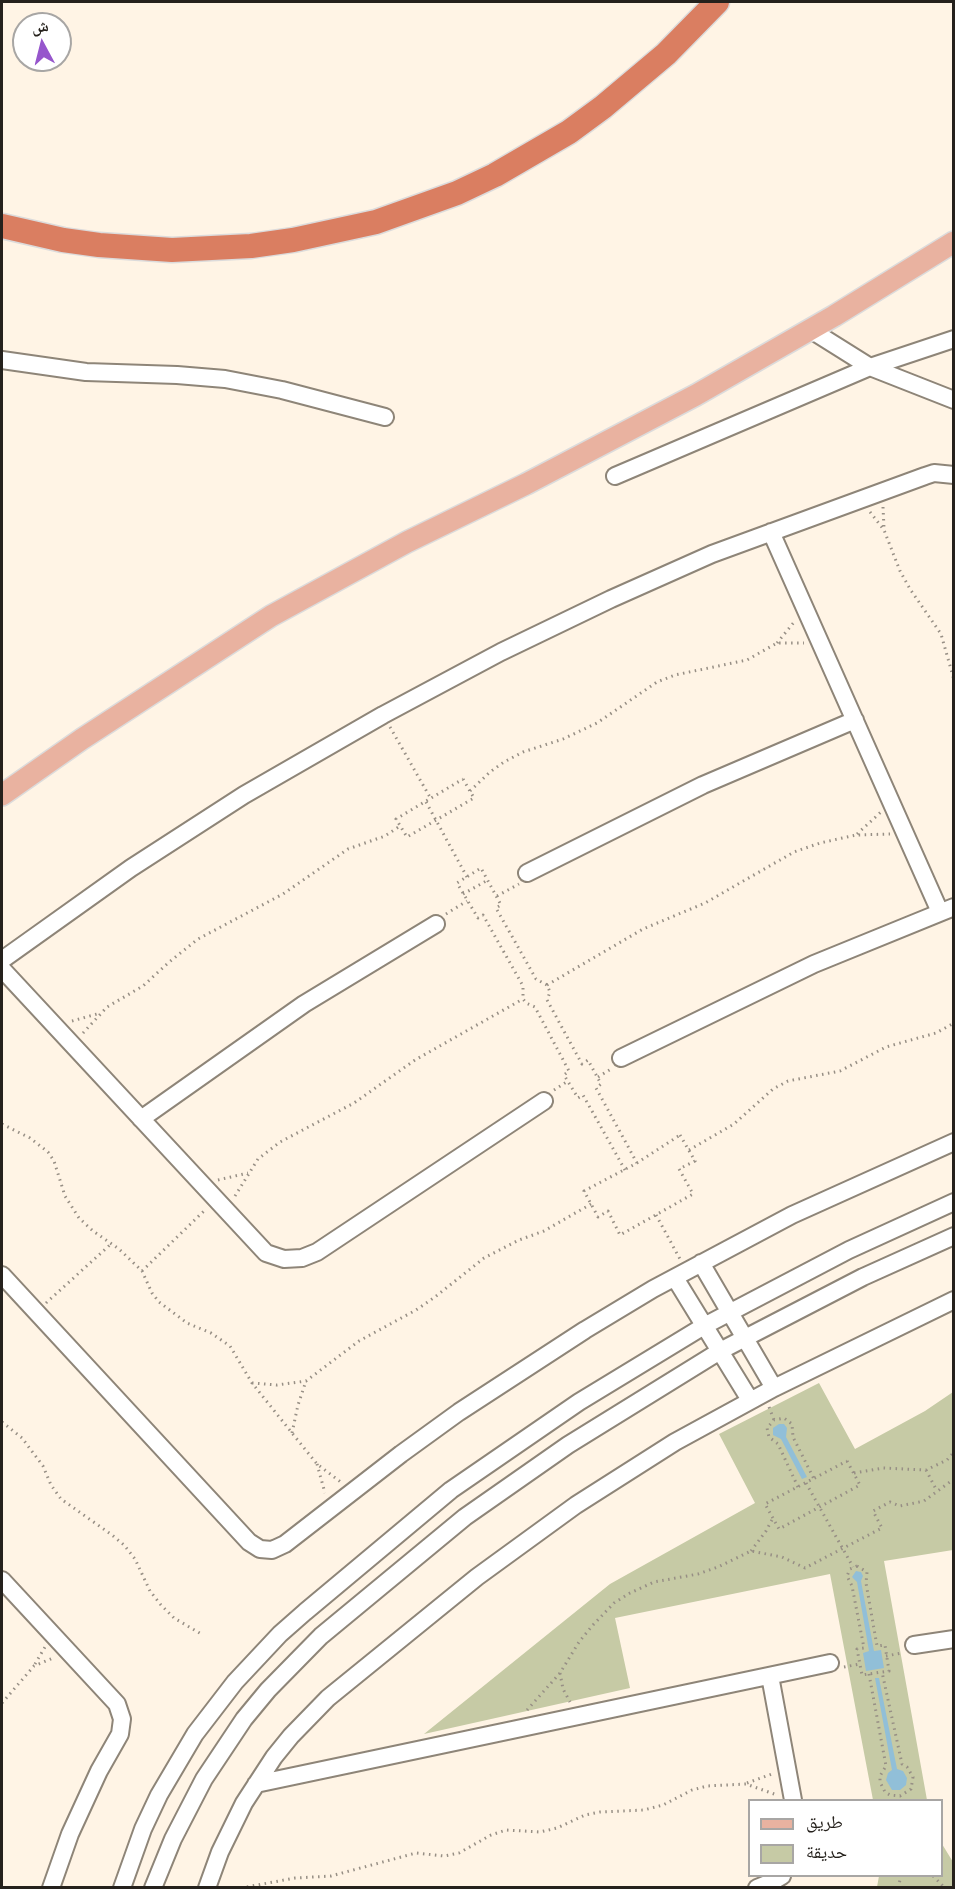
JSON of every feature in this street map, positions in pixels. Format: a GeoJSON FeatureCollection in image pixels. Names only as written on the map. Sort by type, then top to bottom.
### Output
{"type":"FeatureCollection","features":[{"type":"Feature","properties":{"kind":"highway"},"geometry":{"type":"LineString","coordinates":[[2,226],[99,245],[172,250],[251,246],[293,240],[376,222],[447,197],[495,175],[569,132],[658,61],[717,2]]}},
{"type":"Feature","properties":{"kind":"main road"},"geometry":{"type":"LineString","coordinates":[[2,795],[82,739],[271,616],[407,542],[632,430],[811,330],[954,242]]}},
{"type":"Feature","properties":{"kind":"street"},"geometry":{"type":"LineString","coordinates":[[811,330],[870,367],[954,400]]}},
{"type":"Feature","properties":{"kind":"street"},"geometry":{"type":"LineString","coordinates":[[615,476],[870,367],[954,339]]}},
{"type":"Feature","properties":{"kind":"street"},"geometry":{"type":"LineString","coordinates":[[2,360],[86,372],[225,379],[282,390],[386,417]]}},
{"type":"Feature","properties":{"kind":"street"},"geometry":{"type":"LineString","coordinates":[[2,960],[187,831],[303,760],[510,648],[611,599],[771,532],[934,473],[954,476]]}},
{"type":"Feature","properties":{"kind":"street"},"geometry":{"type":"LineString","coordinates":[[621,1058],[814,964],[947,909],[905,833],[771,532]]}},
{"type":"Feature","properties":{"kind":"street"},"geometry":{"type":"LineString","coordinates":[[527,873],[703,785],[855,720]]}},
{"type":"Feature","properties":{"kind":"street"},"geometry":{"type":"LineString","coordinates":[[141,1119],[295,1010],[436,924]]}},
{"type":"Feature","properties":{"kind":"street"},"geometry":{"type":"LineString","coordinates":[[2,969],[266,1253],[284,1259],[310,1256],[544,1101]]}},
{"type":"Feature","properties":{"kind":"street"},"geometry":{"type":"LineString","coordinates":[[2,1275],[254,1546],[266,1550],[279,1548],[411,1447],[519,1372],[595,1324],[688,1270],[792,1215],[954,1142]]}},
{"type":"Feature","properties":{"kind":"street"},"geometry":{"type":"LineString","coordinates":[[122,1887],[143,1829],[159,1795],[189,1744],[235,1682],[280,1634],[451,1490],[579,1402],[704,1326],[849,1250],[954,1202]]}},
{"type":"Feature","properties":{"kind":"street"},"geometry":{"type":"LineString","coordinates":[[153,1887],[188,1808],[222,1750],[268,1690],[314,1643],[465,1517],[620,1411],[720,1351],[863,1277],[954,1236]]}},
{"type":"Feature","properties":{"kind":"street"},"geometry":{"type":"LineString","coordinates":[[688,1270],[730,1312],[774,1388]]}},
{"type":"Feature","properties":{"kind":"street"},"geometry":{"type":"LineString","coordinates":[[688,1270],[704,1326],[750,1400]]}},
{"type":"Feature","properties":{"kind":"street"},"geometry":{"type":"LineString","coordinates":[[207,1887],[231,1827],[256,1784],[291,1736],[328,1698],[477,1577],[628,1471],[750,1400],[954,1300]]}},
{"type":"Feature","properties":{"kind":"street"},"geometry":{"type":"LineString","coordinates":[[2,1580],[117,1704],[122,1719],[120,1734],[83,1802],[69,1834],[51,1887]]}},
{"type":"Feature","properties":{"kind":"street"},"geometry":{"type":"LineString","coordinates":[[914,1645],[954,1639]]}},
{"type":"Feature","properties":{"kind":"street"},"geometry":{"type":"LineString","coordinates":[[256,1784],[830,1663]]}},
{"type":"Feature","properties":{"kind":"street"},"geometry":{"type":"LineString","coordinates":[[770,1676],[793,1799]]}},
{"type":"Feature","properties":{"kind":"street"},"geometry":{"type":"LineString","coordinates":[[757,1887],[779,1877]]}},
{"type":"Feature","properties":{"kind":"path"},"geometry":{"type":"LineString","coordinates":[[882,491],[884,530]]}},
{"type":"Feature","properties":{"kind":"path"},"geometry":{"type":"LineString","coordinates":[[860,499],[884,530],[900,572],[941,634],[954,680]]}},
{"type":"Feature","properties":{"kind":"path"},"geometry":{"type":"LineString","coordinates":[[470,791],[504,762],[523,752],[563,739],[597,723],[657,682],[675,675],[747,660],[777,644],[805,608]]}},
{"type":"Feature","properties":{"kind":"path"},"geometry":{"type":"LineString","coordinates":[[777,644],[820,643]]}},
{"type":"Feature","properties":{"kind":"path"},"geometry":{"type":"LineString","coordinates":[[383,715],[431,799]]}},
{"type":"Feature","properties":{"kind":"path"},"geometry":{"type":"LineString","coordinates":[[463,779],[470,791],[474,798],[407,837],[396,819],[463,779]]}},
{"type":"Feature","properties":{"kind":"path"},"geometry":{"type":"LineString","coordinates":[[426,801],[466,877]]}},
{"type":"Feature","properties":{"kind":"path"},"geometry":{"type":"LineString","coordinates":[[856,835],[892,802]]}},
{"type":"Feature","properties":{"kind":"path"},"geometry":{"type":"LineString","coordinates":[[72,1045],[99,1014],[143,986],[185,949],[212,931],[283,894],[348,849],[385,836],[400,825]]}},
{"type":"Feature","properties":{"kind":"path"},"geometry":{"type":"LineString","coordinates":[[548,985],[643,929],[705,903],[794,852],[820,843],[856,835],[905,833]]}},
{"type":"Feature","properties":{"kind":"path"},"geometry":{"type":"LineString","coordinates":[[625,1170],[583,1095],[578,1098],[564,1075],[569,1071],[535,1007],[523,999],[523,986],[483,915],[478,918],[457,883],[482,868],[501,905],[496,908],[536,979],[548,985],[550,993],[547,1000],[582,1064],[588,1060],[598,1077],[601,1084],[596,1088],[637,1163]]}},
{"type":"Feature","properties":{"kind":"path"},"geometry":{"type":"LineString","coordinates":[[463,894],[488,880]]}},
{"type":"Feature","properties":{"kind":"path"},"geometry":{"type":"LineString","coordinates":[[142,1271],[222,1206],[258,1159],[280,1142],[354,1103],[415,1060],[523,999]]}},
{"type":"Feature","properties":{"kind":"path"},"geometry":{"type":"LineString","coordinates":[[54,1025],[99,1014]]}},
{"type":"Feature","properties":{"kind":"path"},"geometry":{"type":"LineString","coordinates":[[689,1150],[734,1124],[773,1089],[788,1081],[840,1071],[886,1047],[936,1033],[954,1023]]}},
{"type":"Feature","properties":{"kind":"path"},"geometry":{"type":"LineString","coordinates":[[2,1124],[30,1138],[48,1152],[54,1161],[65,1196],[79,1218],[93,1231],[112,1243],[142,1271],[152,1293],[159,1302],[187,1323],[230,1346],[252,1383],[317,1464],[353,1491]]}},
{"type":"Feature","properties":{"kind":"path"},"geometry":{"type":"LineString","coordinates":[[680,1135],[689,1150],[695,1161],[679,1169],[693,1194],[620,1235],[608,1211],[598,1217],[584,1191],[637,1163],[680,1135]]}},
{"type":"Feature","properties":{"kind":"path"},"geometry":{"type":"LineString","coordinates":[[201,1184],[248,1173]]}},
{"type":"Feature","properties":{"kind":"path"},"geometry":{"type":"LineString","coordinates":[[252,1383],[277,1385],[306,1382],[359,1341],[435,1297],[484,1258],[519,1240],[544,1232],[591,1204]]}},
{"type":"Feature","properties":{"kind":"path"},"geometry":{"type":"LineString","coordinates":[[656,1215],[688,1270]]}},
{"type":"Feature","properties":{"kind":"path"},"geometry":{"type":"LineString","coordinates":[[36,1312],[112,1243]]}},
{"type":"Feature","properties":{"kind":"path"},"geometry":{"type":"LineString","coordinates":[[292,1433],[306,1382]]}},
{"type":"Feature","properties":{"kind":"path"},"geometry":{"type":"LineString","coordinates":[[798,1487],[778,1444],[769,1437],[767,1428],[774,1420],[784,1418],[792,1424],[793,1437],[814,1479]]}},
{"type":"Feature","properties":{"kind":"path"},"geometry":{"type":"LineString","coordinates":[[2,1422],[28,1445],[61,1499],[112,1534],[124,1545],[135,1559],[150,1591],[161,1605],[174,1618],[202,1635]]}},
{"type":"Feature","properties":{"kind":"path"},"geometry":{"type":"LineString","coordinates":[[854,1473],[884,1468],[926,1470],[943,1463],[954,1452]]}},
{"type":"Feature","properties":{"kind":"path"},"geometry":{"type":"LineString","coordinates":[[847,1461],[860,1485],[779,1529],[765,1504],[814,1479],[847,1461]]}},
{"type":"Feature","properties":{"kind":"path"},"geometry":{"type":"LineString","coordinates":[[317,1464],[329,1509]]}},
{"type":"Feature","properties":{"kind":"path"},"geometry":{"type":"LineString","coordinates":[[926,1470],[937,1491]]}},
{"type":"Feature","properties":{"kind":"path"},"geometry":{"type":"LineString","coordinates":[[752,1551],[782,1557],[805,1568],[882,1528],[873,1511],[890,1502],[900,1506],[918,1503],[930,1498],[954,1479]]}},
{"type":"Feature","properties":{"kind":"path"},"geometry":{"type":"LineString","coordinates":[[806,1483],[853,1567]]}},
{"type":"Feature","properties":{"kind":"path"},"geometry":{"type":"LineString","coordinates":[[507,1731],[560,1673],[586,1633],[621,1598],[646,1585],[698,1574],[752,1551],[772,1518]]}},
{"type":"Feature","properties":{"kind":"path"},"geometry":{"type":"LineString","coordinates":[[853,1567],[864,1569],[868,1576],[866,1583],[877,1646],[885,1645],[889,1671],[862,1675],[857,1649],[864,1648],[852,1586],[847,1576],[853,1567]]}},
{"type":"Feature","properties":{"kind":"path"},"geometry":{"type":"LineString","coordinates":[[2,1703],[34,1666],[52,1634]]}},
{"type":"Feature","properties":{"kind":"path"},"geometry":{"type":"LineString","coordinates":[[34,1666],[68,1652]]}},
{"type":"Feature","properties":{"kind":"path"},"geometry":{"type":"LineString","coordinates":[[869,1674],[886,1766],[882,1771],[880,1782],[885,1792],[900,1798],[911,1788],[913,1777],[907,1767],[902,1764],[882,1672]]}},
{"type":"Feature","properties":{"kind":"path"},"geometry":{"type":"LineString","coordinates":[[560,1673],[565,1694],[579,1716]]}},
{"type":"Feature","properties":{"kind":"path"},"geometry":{"type":"LineString","coordinates":[[242,1887],[295,1878],[331,1876],[416,1853],[451,1855],[506,1830],[540,1832],[557,1828],[585,1815],[663,1805],[692,1790],[707,1786],[746,1784],[787,1768]]}},
{"type":"Feature","properties":{"kind":"path"},"geometry":{"type":"LineString","coordinates":[[746,1784],[790,1799]]}},
{"type":"Feature","properties":{"kind":"path"},"geometry":{"type":"LineString","coordinates":[[898,1887],[901,1877]]}},
{"type":"Feature","properties":{"kind":"green space"},"geometry":{"type":"Polygon","coordinates":[[[819,1383],[855,1449],[925,1411],[953,1392],[953,1550],[884,1561],[927,1799],[873,1799],[830,1574],[615,1618],[630,1688],[424,1734],[610,1584],[755,1503],[719,1434],[819,1383]]]}},
{"type":"Feature","properties":{"kind":"green space"},"geometry":{"type":"Polygon","coordinates":[[[943,1846],[953,1862],[953,1887],[877,1887],[879,1877],[943,1877],[943,1846]]]}},
{"type":"Feature","properties":{"kind":"water"},"geometry":{"type":"Polygon","coordinates":[[[784,1424],[787,1428],[786,1437],[807,1477],[802,1479],[781,1439],[773,1435],[773,1428],[784,1424]]]}},
{"type":"Feature","properties":{"kind":"water"},"geometry":{"type":"Polygon","coordinates":[[[856,1571],[861,1572],[863,1576],[861,1581],[874,1651],[881,1650],[884,1668],[866,1671],[863,1653],[869,1651],[857,1582],[852,1577],[856,1571]]]}},
{"type":"Feature","properties":{"kind":"water"},"geometry":{"type":"Polygon","coordinates":[[[875,1678],[879,1678],[897,1769],[903,1771],[907,1778],[906,1785],[900,1790],[892,1790],[886,1780],[888,1773],[892,1770],[875,1678]]]}}]}
